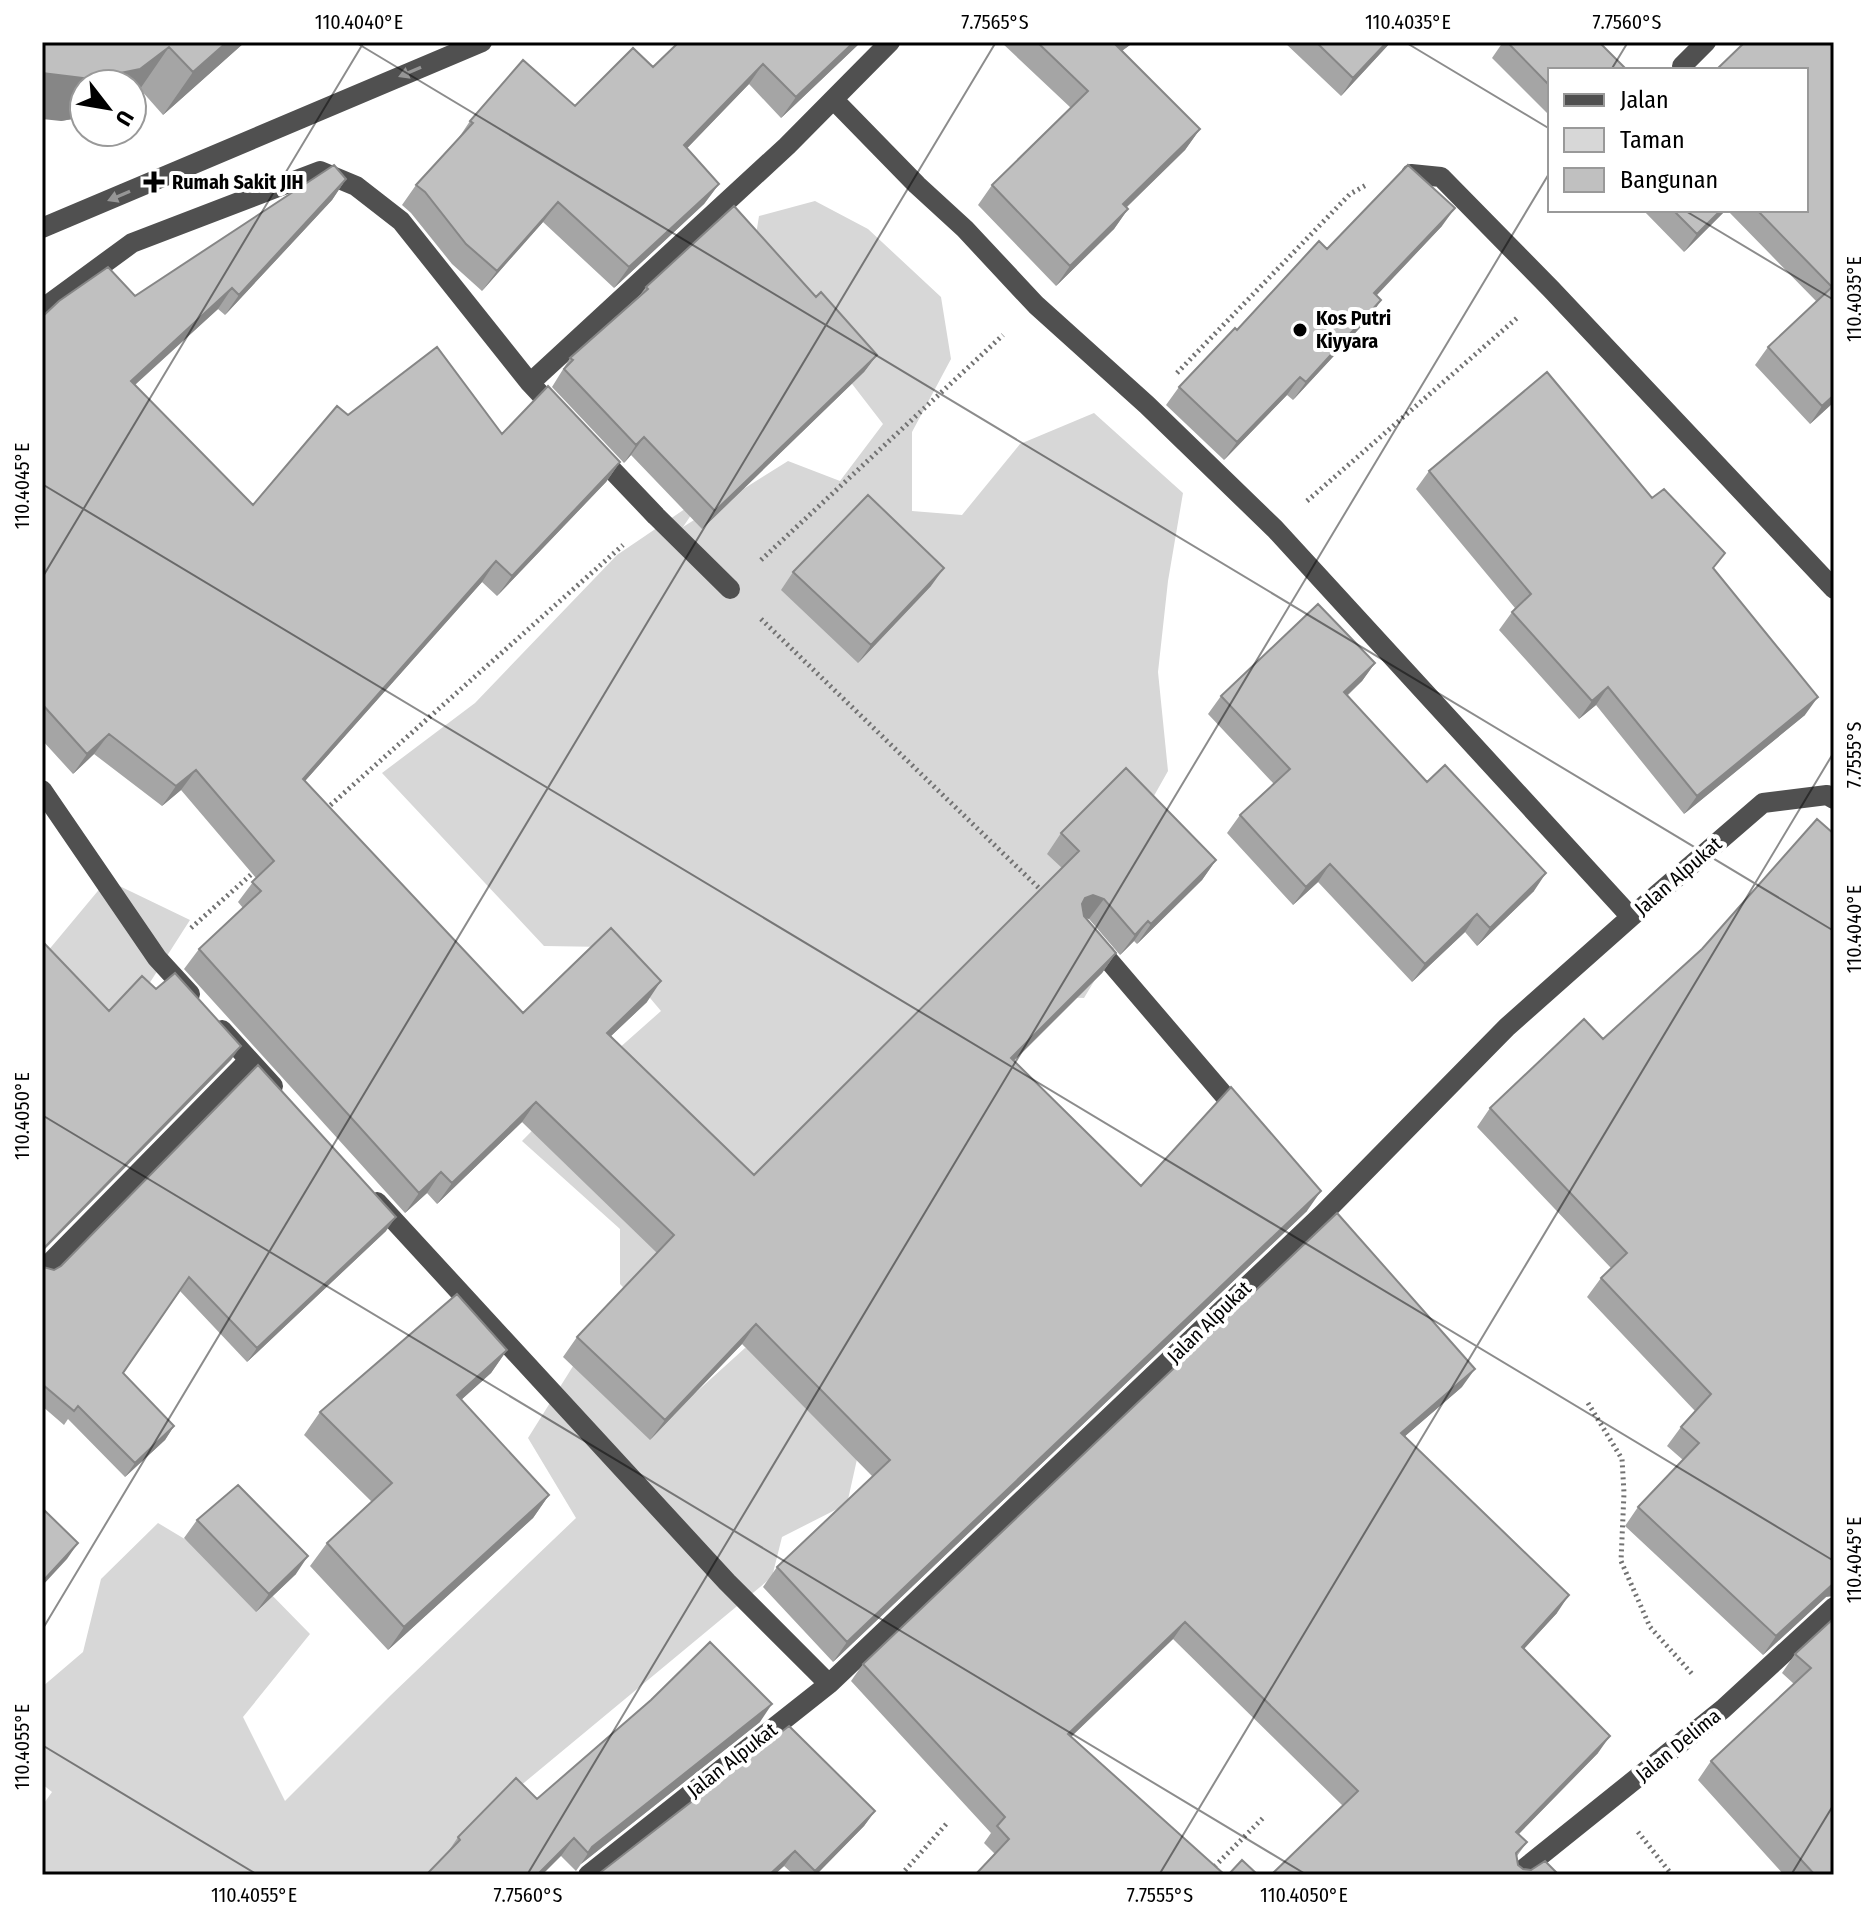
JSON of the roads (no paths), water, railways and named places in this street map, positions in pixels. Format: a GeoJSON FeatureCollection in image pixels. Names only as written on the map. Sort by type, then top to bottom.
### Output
{"type":"FeatureCollection","features":[{"type":"Feature","properties":{"kind":"street"},"geometry":{"type":"LineString","coordinates":[[42,228],[482,42]]}},
{"type":"Feature","properties":{"kind":"street"},"geometry":{"type":"LineString","coordinates":[[530,383],[775,157],[890,42]]}},
{"type":"Feature","properties":{"kind":"street"},"geometry":{"type":"LineString","coordinates":[[1682,66],[1706,42]]}},
{"type":"Feature","properties":{"kind":"street"},"geometry":{"type":"LineString","coordinates":[[834,100],[965,229],[1036,305],[1147,405],[1275,529],[1631,917]]}},
{"type":"Feature","properties":{"kind":"street"},"geometry":{"type":"LineString","coordinates":[[42,309],[132,243],[320,171],[356,186],[401,221],[530,383],[730,589]]}},
{"type":"Feature","properties":{"kind":"street"},"geometry":{"type":"LineString","coordinates":[[1411,174],[1441,177],[1834,589]]}},
{"type":"Feature","properties":{"kind":"street"},"geometry":{"type":"LineString","coordinates":[[42,790],[157,958],[281,1095]]}},
{"type":"Feature","properties":{"kind":"street","name":"Jalan Alpukat"},"geometry":{"type":"LineString","coordinates":[[588,1875],[829,1684],[1507,1027],[1631,917],[1763,803],[1832,793]]}},
{"type":"Feature","properties":{"kind":"street"},"geometry":{"type":"LineString","coordinates":[[1080,928],[1253,1129]]}},
{"type":"Feature","properties":{"kind":"street"},"geometry":{"type":"LineString","coordinates":[[42,1271],[249,1060]]}},
{"type":"Feature","properties":{"kind":"street"},"geometry":{"type":"LineString","coordinates":[[366,1190],[727,1582],[829,1684]]}},
{"type":"Feature","properties":{"kind":"street","name":"Jalan Delima"},"geometry":{"type":"LineString","coordinates":[[1516,1875],[1723,1709],[1834,1607]]}},
{"type":"Feature","properties":{"kind":"place","name":"Rumah Sakit JIH"},"geometry":{"type":"Point","coordinates":[154,182]}},
{"type":"Feature","properties":{"kind":"place","name":"Kos Putri Kiyyara"},"geometry":{"type":"Point","coordinates":[1300,330]}}]}
